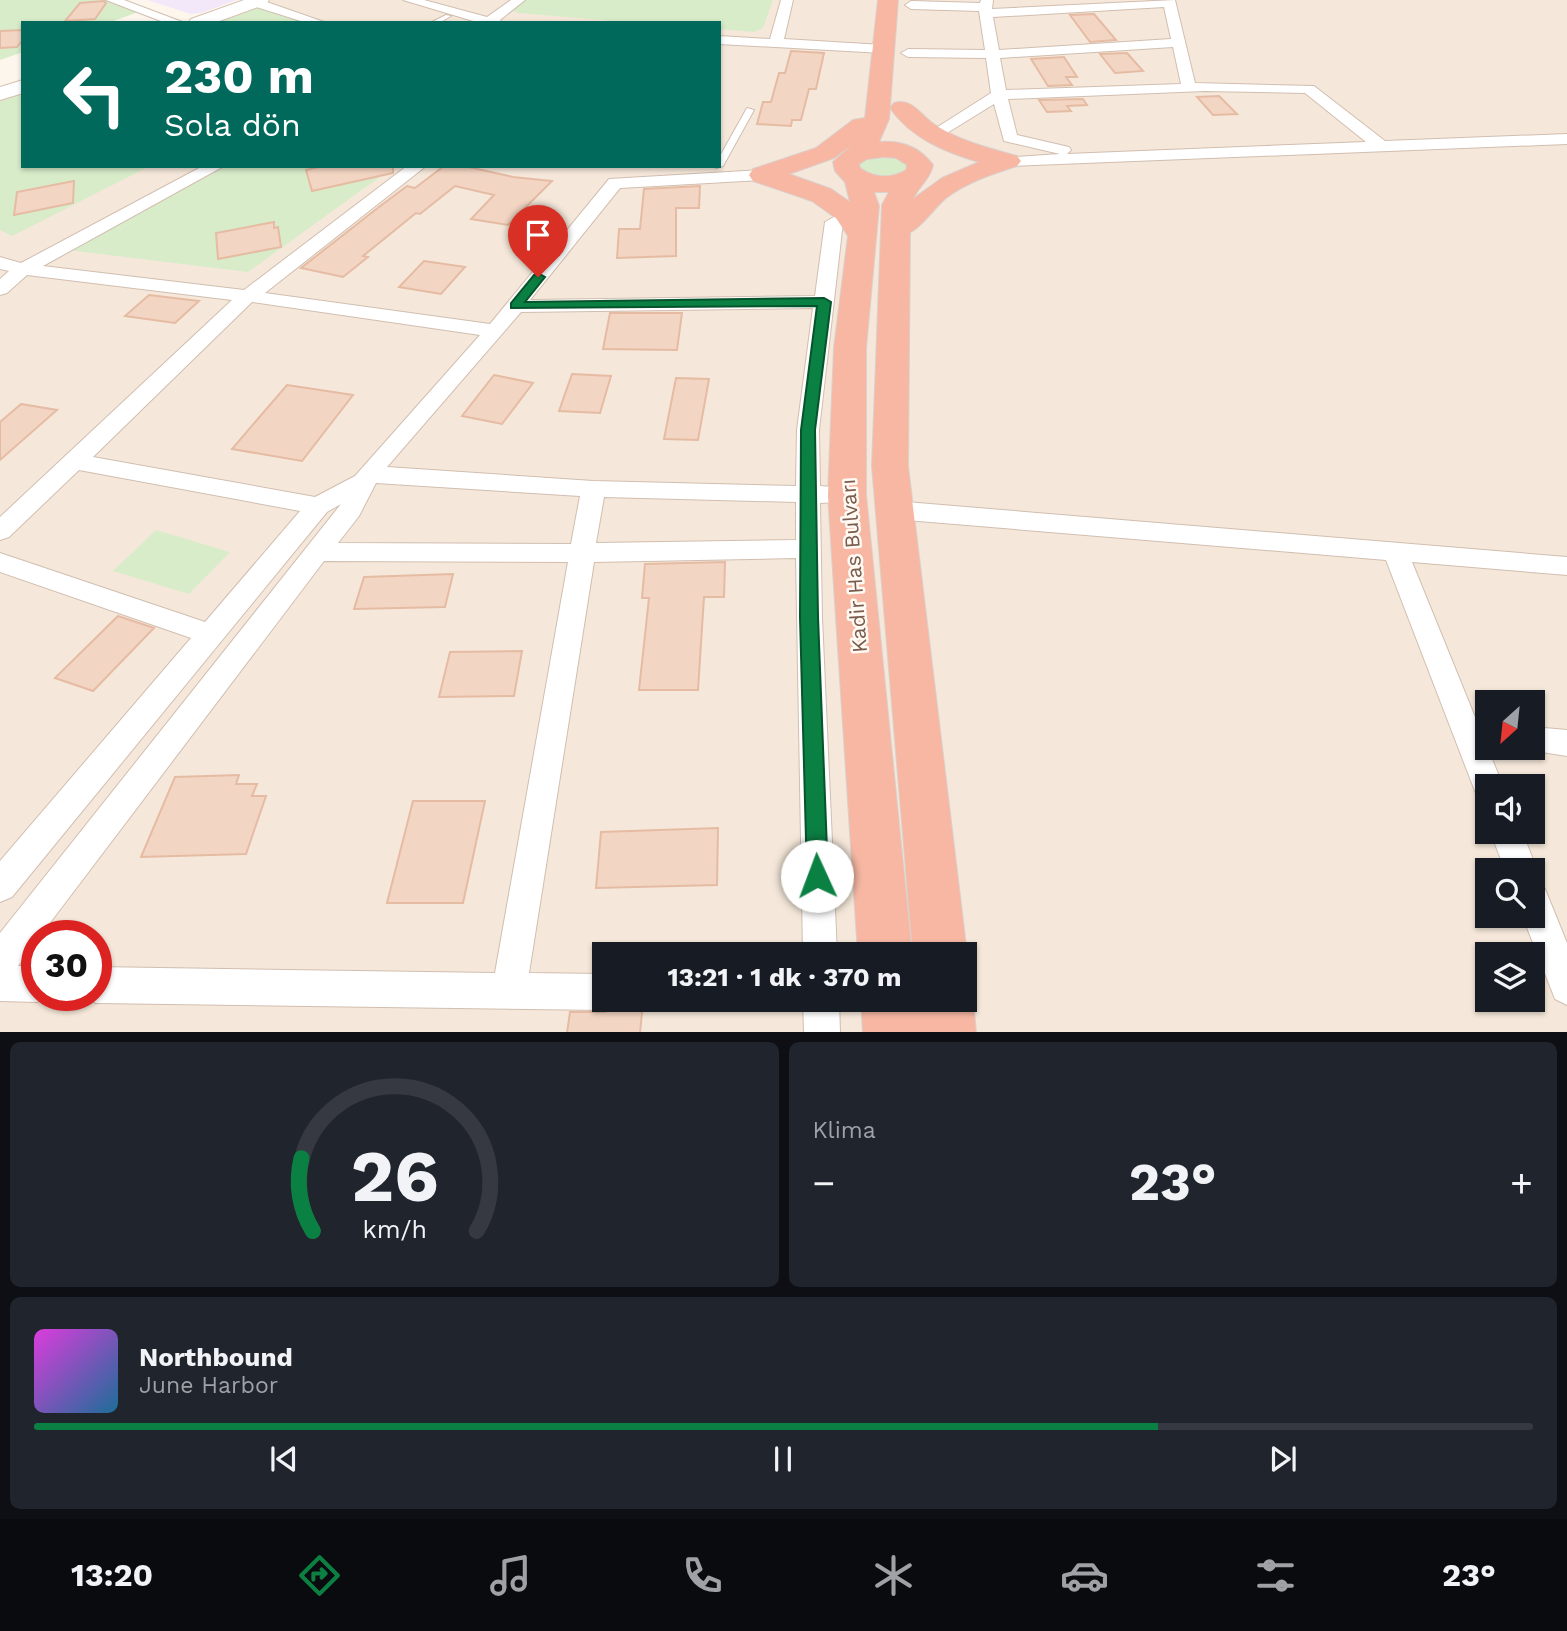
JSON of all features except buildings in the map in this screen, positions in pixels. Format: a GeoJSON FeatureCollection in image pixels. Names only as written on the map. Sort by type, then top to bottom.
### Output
{"type":"FeatureCollection","features":[{"type":"Feature","properties":{"kind":"highway"},"geometry":{"type":"LineString","coordinates":[[888,0],[883,49],[890,107],[901,132],[911,167]]}},
{"type":"Feature","properties":{"kind":"highway"},"geometry":{"type":"LineString","coordinates":[[854,166],[890,107],[908,53],[911,3]]}},
{"type":"Feature","properties":{"kind":"highway"},"geometry":{"type":"LineString","coordinates":[[890,107],[933,135],[966,150],[1008,162]]}},
{"type":"Feature","properties":{"kind":"highway"},"geometry":{"type":"LineString","coordinates":[[762,175],[834,148],[890,107]]}},
{"type":"Feature","properties":{"kind":"highway"},"geometry":{"type":"LineString","coordinates":[[762,175],[854,166],[884,149],[911,167],[980,169]]}},
{"type":"Feature","properties":{"kind":"highway"},"geometry":{"type":"LineString","coordinates":[[854,166],[882,184],[911,167],[1008,162]]}},
{"type":"Feature","properties":{"kind":"highway"},"geometry":{"type":"LineString","coordinates":[[762,175],[828,198],[848,214],[864,237],[904,228],[919,207],[947,184],[980,169],[1008,162]]}},
{"type":"Feature","properties":{"kind":"highway","name":"Kadir Has Bulvarı"},"geometry":{"type":"LineString","coordinates":[[854,166],[866,206],[864,237],[939,942]]}},
{"type":"Feature","properties":{"kind":"highway","name":"Kadir Has Bulvarı"},"geometry":{"type":"LineString","coordinates":[[884,942],[828,494],[850,348],[834,309],[864,237],[896,205],[911,167]]}},
{"type":"Feature","properties":{"kind":"highway"},"geometry":{"type":"LineString","coordinates":[[890,1012],[892,1032]]}},
{"type":"Feature","properties":{"kind":"street"},"geometry":{"type":"LineString","coordinates":[[112,0],[173,21]]}},
{"type":"Feature","properties":{"kind":"street"},"geometry":{"type":"LineString","coordinates":[[408,0],[483,21]]}},
{"type":"Feature","properties":{"kind":"street"},"geometry":{"type":"LineString","coordinates":[[488,21],[519,0]]}},
{"type":"Feature","properties":{"kind":"street"},"geometry":{"type":"LineString","coordinates":[[776,43],[787,0]]}},
{"type":"Feature","properties":{"kind":"street"},"geometry":{"type":"LineString","coordinates":[[202,21],[257,1],[315,21]]}},
{"type":"Feature","properties":{"kind":"street"},"geometry":{"type":"LineString","coordinates":[[911,3],[986,7],[1170,1],[1189,88]]}},
{"type":"Feature","properties":{"kind":"street"},"geometry":{"type":"LineString","coordinates":[[986,7],[999,95],[1010,138],[1092,156]]}},
{"type":"Feature","properties":{"kind":"street"},"geometry":{"type":"LineString","coordinates":[[721,40],[883,49]]}},
{"type":"Feature","properties":{"kind":"street"},"geometry":{"type":"LineString","coordinates":[[908,53],[994,54],[1179,43]]}},
{"type":"Feature","properties":{"kind":"street"},"geometry":{"type":"LineString","coordinates":[[0,94],[21,87]]}},
{"type":"Feature","properties":{"kind":"street"},"geometry":{"type":"LineString","coordinates":[[933,135],[999,95],[1189,88],[1309,89],[1381,146]]}},
{"type":"Feature","properties":{"kind":"street"},"geometry":{"type":"LineString","coordinates":[[1008,162],[1092,156],[1567,139]]}},
{"type":"Feature","properties":{"kind":"street"},"geometry":{"type":"LineString","coordinates":[[0,289],[23,270],[212,168]]}},
{"type":"Feature","properties":{"kind":"street"},"geometry":{"type":"LineString","coordinates":[[0,531],[248,296],[415,168]]}},
{"type":"Feature","properties":{"kind":"street"},"geometry":{"type":"LineString","coordinates":[[0,961],[350,510],[365,478],[495,331],[612,174],[717,170],[762,175]]}},
{"type":"Feature","properties":{"kind":"street"},"geometry":{"type":"LineString","coordinates":[[0,262],[23,270],[248,296],[495,331]]}},
{"type":"Feature","properties":{"kind":"street"},"geometry":{"type":"LineString","coordinates":[[515,306],[834,309]]}},
{"type":"Feature","properties":{"kind":"street"},"geometry":{"type":"LineString","coordinates":[[74,461],[318,506]]}},
{"type":"Feature","properties":{"kind":"street"},"geometry":{"type":"LineString","coordinates":[[0,886],[318,506],[365,478],[593,489],[828,494],[809,549],[820,942]]}},
{"type":"Feature","properties":{"kind":"street"},"geometry":{"type":"LineString","coordinates":[[509,991],[593,489]]}},
{"type":"Feature","properties":{"kind":"street"},"geometry":{"type":"LineString","coordinates":[[894,510],[1567,566]]}},
{"type":"Feature","properties":{"kind":"street"},"geometry":{"type":"LineString","coordinates":[[318,552],[583,553],[809,549]]}},
{"type":"Feature","properties":{"kind":"street"},"geometry":{"type":"LineString","coordinates":[[1395,551],[1475,731]]}},
{"type":"Feature","properties":{"kind":"street"},"geometry":{"type":"LineString","coordinates":[[0,562],[209,634]]}},
{"type":"Feature","properties":{"kind":"street"},"geometry":{"type":"LineString","coordinates":[[1545,741],[1567,743]]}},
{"type":"Feature","properties":{"kind":"street"},"geometry":{"type":"LineString","coordinates":[[1544,928],[1567,987]]}},
{"type":"Feature","properties":{"kind":"street"},"geometry":{"type":"LineString","coordinates":[[0,983],[21,984]]}},
{"type":"Feature","properties":{"kind":"street"},"geometry":{"type":"LineString","coordinates":[[112,985],[592,992]]}},
{"type":"Feature","properties":{"kind":"street"},"geometry":{"type":"LineString","coordinates":[[821,1012],[822,1032]]}},
{"type":"Feature","properties":{"kind":"lane"},"geometry":{"type":"LineString","coordinates":[[437,21],[448,16]]}},
{"type":"Feature","properties":{"kind":"lane"},"geometry":{"type":"LineString","coordinates":[[721,163],[750,110]]}},
{"type":"Feature","properties":{"kind":"shaded area"},"geometry":{"type":"Polygon","coordinates":[[[147,0],[237,0],[191,14],[147,0]]]}},
{"type":"Feature","properties":{"kind":"shaded area"},"geometry":{"type":"Polygon","coordinates":[[[267,0],[1567,0],[1567,1032],[0,1032],[0,98],[21,160],[21,168],[721,168],[721,21],[210,21],[267,0]]]}},
{"type":"Feature","properties":{"kind":"green space"},"geometry":{"type":"Polygon","coordinates":[[[0,0],[107,0],[141,11],[114,21],[21,21],[21,53],[0,60],[0,0]]]}},
{"type":"Feature","properties":{"kind":"green space"},"geometry":{"type":"Polygon","coordinates":[[[523,0],[773,0],[763,28],[754,32],[721,29],[721,21],[615,21],[517,13],[512,10],[523,0]]]}},
{"type":"Feature","properties":{"kind":"green space"},"geometry":{"type":"Polygon","coordinates":[[[252,5],[306,21],[210,21],[252,5]]]}},
{"type":"Feature","properties":{"kind":"green space"},"geometry":{"type":"Polygon","coordinates":[[[21,92],[21,168],[146,168],[12,236],[0,230],[0,99],[21,92]]]}},
{"type":"Feature","properties":{"kind":"green space"},"geometry":{"type":"Polygon","coordinates":[[[864,155],[908,159],[908,175],[868,178],[854,163],[864,155]]]}},
{"type":"Feature","properties":{"kind":"green space"},"geometry":{"type":"Polygon","coordinates":[[[212,168],[392,168],[248,272],[68,250],[212,168]]]}},
{"type":"Feature","properties":{"kind":"green space"},"geometry":{"type":"Polygon","coordinates":[[[156,530],[230,552],[189,594],[113,571],[156,530]]]}},
{"type":"Feature","properties":{"kind":"route"},"geometry":{"type":"LineString","coordinates":[[538,277],[515,306],[824,302],[808,430],[809,617],[817,876]]}}]}
